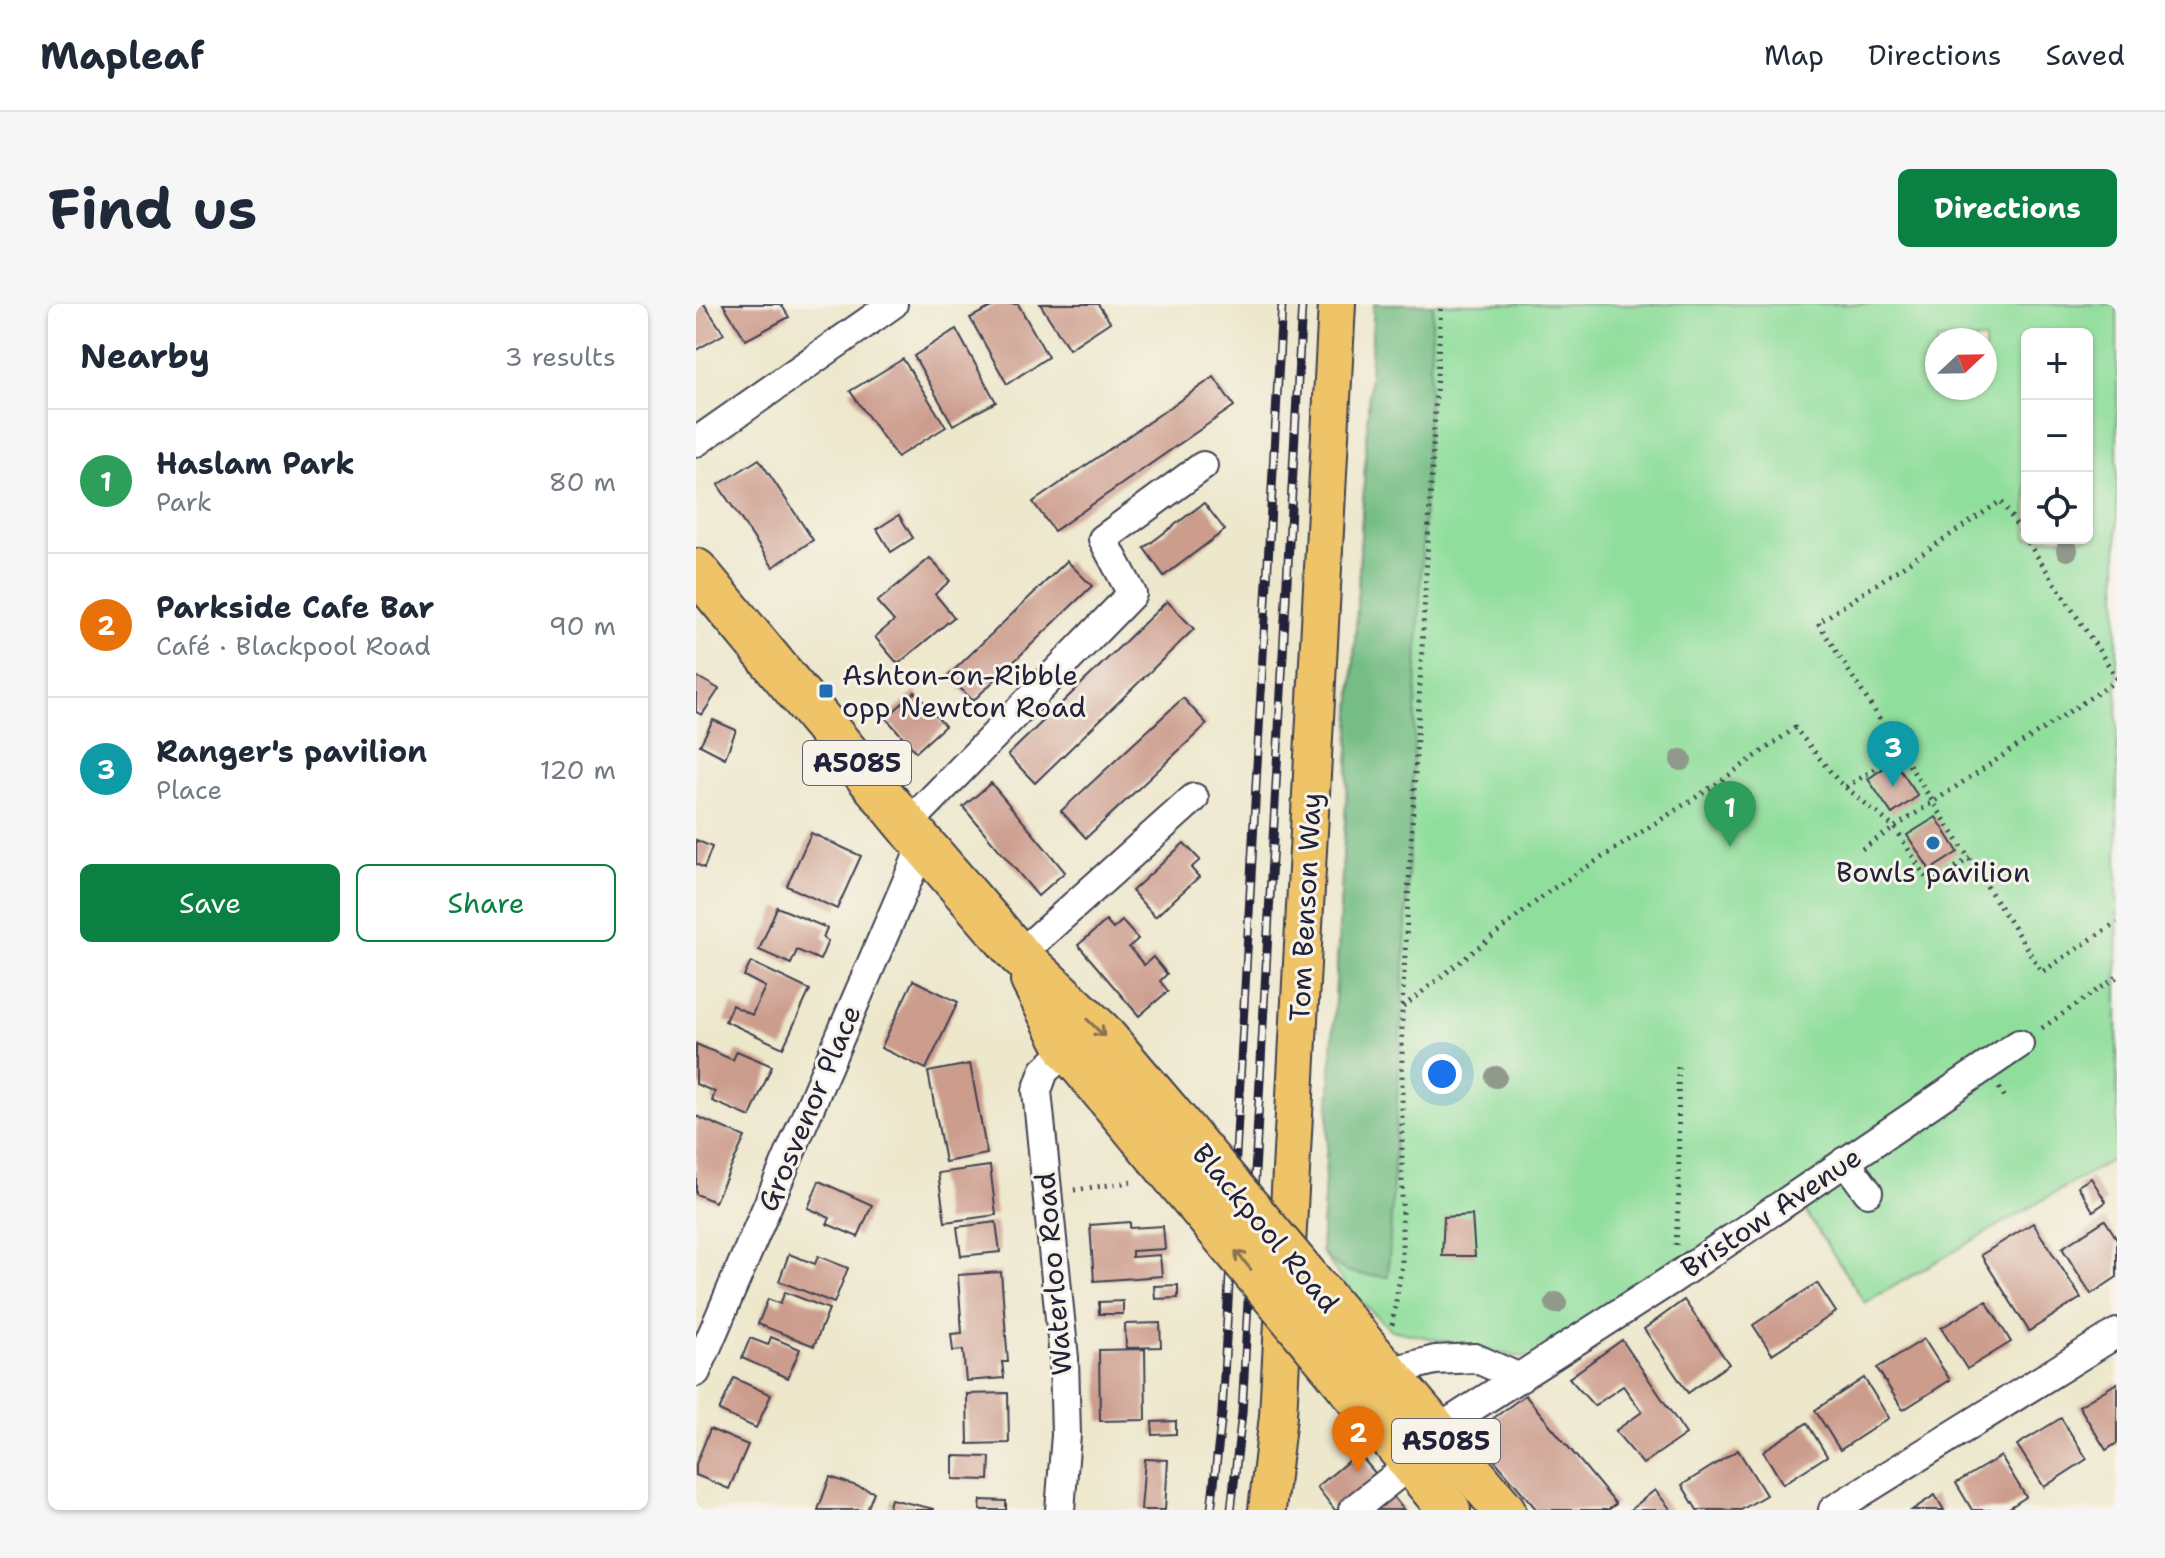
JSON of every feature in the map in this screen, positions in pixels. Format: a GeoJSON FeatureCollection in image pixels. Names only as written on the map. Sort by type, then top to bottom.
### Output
{"type":"FeatureCollection","features":[{"type":"Feature","properties":{"kind":"highway","name":"Blackpool Road"},"geometry":{"type":"LineString","coordinates":[[696,570],[1019,955],[1100,1031],[1154,1123],[1342,1349],[1412,1463],[1449,1510]]}},
{"type":"Feature","properties":{"kind":"highway","name":"Blackpool Road"},"geometry":{"type":"LineString","coordinates":[[1019,955],[1068,1050],[1154,1123]]}},
{"type":"Feature","properties":{"kind":"highway","name":"Blackpool Road"},"geometry":{"type":"LineString","coordinates":[[1342,1349],[1387,1372],[1504,1510]]}},
{"type":"Feature","properties":{"kind":"main road","name":"Tom Benson Way"},"geometry":{"type":"LineString","coordinates":[[1267,1510],[1278,1416],[1337,304]]}},
{"type":"Feature","properties":{"kind":"street"},"geometry":{"type":"LineString","coordinates":[[696,442],[893,304]]}},
{"type":"Feature","properties":{"kind":"street"},"geometry":{"type":"LineString","coordinates":[[916,834],[1132,594],[1103,539],[1203,466]]}},
{"type":"Feature","properties":{"kind":"street"},"geometry":{"type":"LineString","coordinates":[[1019,955],[1194,798]]}},
{"type":"Feature","properties":{"kind":"street","name":"Grosvenor Place"},"geometry":{"type":"LineString","coordinates":[[696,1372],[916,834]]}},
{"type":"Feature","properties":{"kind":"street","name":"Bristow Avenue"},"geometry":{"type":"LineString","coordinates":[[1437,1430],[1674,1278],[2019,1044]]}},
{"type":"Feature","properties":{"kind":"street","name":"Waterloo Road"},"geometry":{"type":"LineString","coordinates":[[1060,1510],[1066,1435],[1064,1358],[1037,1091],[1044,1071],[1068,1050]]}},
{"type":"Feature","properties":{"kind":"street"},"geometry":{"type":"LineString","coordinates":[[1845,1161],[1868,1192]]}},
{"type":"Feature","properties":{"kind":"street"},"geometry":{"type":"LineString","coordinates":[[1833,1510],[2117,1333]]}},
{"type":"Feature","properties":{"kind":"street"},"geometry":{"type":"LineString","coordinates":[[1387,1372],[1435,1360],[1475,1358],[1520,1378]]}},
{"type":"Feature","properties":{"kind":"street"},"geometry":{"type":"LineString","coordinates":[[1353,1510],[1412,1463]]}},
{"type":"Feature","properties":{"kind":"path"},"geometry":{"type":"LineString","coordinates":[[1387,1372],[1402,1264],[1402,1008],[1441,304]]}},
{"type":"Feature","properties":{"kind":"path"},"geometry":{"type":"LineString","coordinates":[[1862,849],[1895,828],[1934,802],[2117,679],[2001,501],[1818,623],[1902,752],[1934,802],[1970,858],[2042,972],[2117,922]]}},
{"type":"Feature","properties":{"kind":"path"},"geometry":{"type":"LineString","coordinates":[[1402,1008],[1551,890],[1718,783],[1795,728],[1846,787],[1895,828],[1930,884],[1970,858]]}},
{"type":"Feature","properties":{"kind":"path"},"geometry":{"type":"LineString","coordinates":[[1846,787],[1902,752]]}},
{"type":"Feature","properties":{"kind":"path"},"geometry":{"type":"LineString","coordinates":[[2019,1044],[2117,977]]}},
{"type":"Feature","properties":{"kind":"path"},"geometry":{"type":"LineString","coordinates":[[1674,1278],[1679,1187],[1678,1061]]}},
{"type":"Feature","properties":{"kind":"path"},"geometry":{"type":"LineString","coordinates":[[1047,1194],[1138,1181]]}},
{"type":"Feature","properties":{"kind":"green space"},"geometry":{"type":"Polygon","coordinates":[[[1374,304],[2117,304],[2117,1157],[1865,1303],[1795,1196],[1545,1362],[1391,1330],[1349,1290],[1321,1251],[1374,304]]]}},
{"type":"Feature","properties":{"kind":"green space"},"geometry":{"type":"Polygon","coordinates":[[[1374,304],[1433,304],[1388,1277],[1343,1269],[1321,1251],[1374,304]]]}},
{"type":"Feature","properties":{"kind":"building"},"geometry":{"type":"Polygon","coordinates":[[[696,304],[704,304],[724,334],[696,350],[696,304]]]}},
{"type":"Feature","properties":{"kind":"building"},"geometry":{"type":"Polygon","coordinates":[[[723,304],[781,304],[789,317],[746,340],[723,304]]]}},
{"type":"Feature","properties":{"kind":"building"},"geometry":{"type":"Polygon","coordinates":[[[997,304],[1018,304],[1048,357],[1007,384],[970,318],[997,304]]]}},
{"type":"Feature","properties":{"kind":"building"},"geometry":{"type":"Polygon","coordinates":[[[1040,304],[1098,304],[1110,322],[1069,349],[1040,304]]]}},
{"type":"Feature","properties":{"kind":"building"},"geometry":{"type":"Polygon","coordinates":[[[956,329],[996,402],[953,425],[914,356],[956,329]]]}},
{"type":"Feature","properties":{"kind":"building"},"geometry":{"type":"Polygon","coordinates":[[[903,359],[946,427],[897,457],[850,391],[903,359]]]}},
{"type":"Feature","properties":{"kind":"building"},"geometry":{"type":"Polygon","coordinates":[[[1214,377],[1234,406],[1054,531],[1033,502],[1214,377]]]}},
{"type":"Feature","properties":{"kind":"building"},"geometry":{"type":"Polygon","coordinates":[[[759,459],[813,540],[773,567],[718,485],[759,459]]]}},
{"type":"Feature","properties":{"kind":"building"},"geometry":{"type":"Polygon","coordinates":[[[1204,503],[1225,530],[1164,576],[1144,548],[1204,503]]]}},
{"type":"Feature","properties":{"kind":"building"},"geometry":{"type":"Polygon","coordinates":[[[899,515],[913,538],[891,552],[877,529],[899,515]]]}},
{"type":"Feature","properties":{"kind":"building"},"geometry":{"type":"Polygon","coordinates":[[[930,558],[950,581],[935,594],[954,617],[898,664],[875,637],[894,621],[877,602],[930,558]]]}},
{"type":"Feature","properties":{"kind":"building"},"geometry":{"type":"Polygon","coordinates":[[[1067,561],[1092,586],[973,701],[948,676],[1067,561]]]}},
{"type":"Feature","properties":{"kind":"building"},"geometry":{"type":"Polygon","coordinates":[[[1167,601],[1194,629],[1035,783],[1008,755],[1167,601]]]}},
{"type":"Feature","properties":{"kind":"building"},"geometry":{"type":"Polygon","coordinates":[[[696,676],[719,689],[702,715],[696,712],[696,676]]]}},
{"type":"Feature","properties":{"kind":"building"},"geometry":{"type":"Polygon","coordinates":[[[915,692],[945,726],[916,752],[886,718],[915,692]]]}},
{"type":"Feature","properties":{"kind":"building"},"geometry":{"type":"Polygon","coordinates":[[[1183,698],[1207,724],[1086,838],[1061,811],[1183,698]]]}},
{"type":"Feature","properties":{"kind":"building"},"geometry":{"type":"Polygon","coordinates":[[[713,720],[736,730],[725,758],[700,745],[713,720]]]}},
{"type":"Feature","properties":{"kind":"building"},"geometry":{"type":"Polygon","coordinates":[[[1894,761],[1918,796],[1892,814],[1868,779],[1894,761]]]}},
{"type":"Feature","properties":{"kind":"building"},"geometry":{"type":"Polygon","coordinates":[[[991,783],[1065,872],[1038,896],[963,807],[991,783]]]}},
{"type":"Feature","properties":{"kind":"building","name":"Bowls pavilion"},"geometry":{"type":"Polygon","coordinates":[[[1936,817],[1958,852],[1930,870],[1907,835],[1936,817]]]}},
{"type":"Feature","properties":{"kind":"building"},"geometry":{"type":"Polygon","coordinates":[[[811,833],[861,856],[837,909],[787,886],[811,833]]]}},
{"type":"Feature","properties":{"kind":"building"},"geometry":{"type":"Polygon","coordinates":[[[696,840],[712,847],[704,868],[696,864],[696,840]]]}},
{"type":"Feature","properties":{"kind":"building"},"geometry":{"type":"Polygon","coordinates":[[[1184,843],[1200,860],[1191,868],[1199,877],[1155,917],[1132,891],[1184,843]]]}},
{"type":"Feature","properties":{"kind":"building"},"geometry":{"type":"Polygon","coordinates":[[[777,907],[827,928],[823,938],[828,941],[820,960],[797,950],[791,964],[759,950],[777,907]]]}},
{"type":"Feature","properties":{"kind":"building"},"geometry":{"type":"Polygon","coordinates":[[[1106,921],[1113,929],[1122,921],[1138,939],[1129,947],[1144,965],[1153,957],[1167,974],[1160,981],[1168,991],[1139,1016],[1078,945],[1106,921]]]}},
{"type":"Feature","properties":{"kind":"building"},"geometry":{"type":"Polygon","coordinates":[[[751,962],[810,990],[783,1048],[725,1021],[732,1005],[752,1015],[765,987],[744,976],[751,962]]]}},
{"type":"Feature","properties":{"kind":"building"},"geometry":{"type":"Polygon","coordinates":[[[913,980],[958,1002],[926,1069],[881,1048],[913,980]]]}},
{"type":"Feature","properties":{"kind":"building"},"geometry":{"type":"Polygon","coordinates":[[[696,1044],[733,1060],[737,1051],[772,1066],[750,1117],[712,1101],[715,1092],[696,1084],[696,1044]]]}},
{"type":"Feature","properties":{"kind":"building"},"geometry":{"type":"Polygon","coordinates":[[[970,1064],[987,1154],[945,1162],[928,1072],[970,1064]]]}},
{"type":"Feature","properties":{"kind":"building"},"geometry":{"type":"Polygon","coordinates":[[[696,1116],[745,1137],[715,1202],[696,1194],[696,1116]]]}},
{"type":"Feature","properties":{"kind":"building"},"geometry":{"type":"Polygon","coordinates":[[[990,1166],[996,1215],[945,1222],[938,1173],[990,1166]]]}},
{"type":"Feature","properties":{"kind":"building"},"geometry":{"type":"Polygon","coordinates":[[[2091,1178],[2106,1202],[2093,1211],[2078,1186],[2091,1178]]]}},
{"type":"Feature","properties":{"kind":"building"},"geometry":{"type":"Polygon","coordinates":[[[819,1181],[872,1205],[858,1237],[827,1224],[830,1218],[808,1208],[819,1181]]]}},
{"type":"Feature","properties":{"kind":"building"},"geometry":{"type":"Polygon","coordinates":[[[1472,1215],[1475,1256],[1442,1256],[1444,1217],[1472,1215]]]}},
{"type":"Feature","properties":{"kind":"building"},"geometry":{"type":"Polygon","coordinates":[[[2105,1220],[2117,1239],[2117,1277],[2091,1294],[2062,1248],[2105,1220]]]}},
{"type":"Feature","properties":{"kind":"building"},"geometry":{"type":"Polygon","coordinates":[[[996,1222],[1000,1252],[961,1256],[957,1227],[996,1222]]]}},
{"type":"Feature","properties":{"kind":"building"},"geometry":{"type":"Polygon","coordinates":[[[1130,1222],[1130,1228],[1163,1226],[1165,1249],[1132,1251],[1132,1257],[1160,1255],[1162,1276],[1094,1281],[1090,1225],[1130,1222]]]}},
{"type":"Feature","properties":{"kind":"building"},"geometry":{"type":"Polygon","coordinates":[[[2033,1223],[2081,1298],[2029,1331],[1981,1255],[2033,1223]]]}},
{"type":"Feature","properties":{"kind":"building"},"geometry":{"type":"Polygon","coordinates":[[[789,1254],[815,1264],[818,1256],[848,1268],[834,1303],[779,1281],[789,1254]]]}},
{"type":"Feature","properties":{"kind":"building"},"geometry":{"type":"Polygon","coordinates":[[[1001,1272],[1008,1362],[1002,1362],[1004,1378],[966,1381],[963,1350],[953,1351],[951,1334],[962,1333],[958,1275],[1001,1272]]]}},
{"type":"Feature","properties":{"kind":"building"},"geometry":{"type":"Polygon","coordinates":[[[1817,1283],[1836,1312],[1772,1354],[1753,1325],[1817,1283]]]}},
{"type":"Feature","properties":{"kind":"building"},"geometry":{"type":"Polygon","coordinates":[[[1178,1285],[1178,1298],[1155,1299],[1154,1286],[1178,1285]]]}},
{"type":"Feature","properties":{"kind":"building"},"geometry":{"type":"Polygon","coordinates":[[[785,1292],[829,1309],[814,1346],[758,1324],[768,1299],[780,1304],[785,1292]]]}},
{"type":"Feature","properties":{"kind":"building"},"geometry":{"type":"Polygon","coordinates":[[[1684,1300],[1729,1364],[1688,1393],[1644,1329],[1684,1300]]]}},
{"type":"Feature","properties":{"kind":"building"},"geometry":{"type":"Polygon","coordinates":[[[1123,1301],[1123,1314],[1099,1314],[1099,1302],[1123,1301]]]}},
{"type":"Feature","properties":{"kind":"building"},"geometry":{"type":"Polygon","coordinates":[[[1986,1301],[2011,1342],[1967,1369],[1941,1328],[1986,1301]]]}},
{"type":"Feature","properties":{"kind":"building"},"geometry":{"type":"Polygon","coordinates":[[[1160,1323],[1161,1347],[1126,1348],[1125,1324],[1160,1323]]]}},
{"type":"Feature","properties":{"kind":"building"},"geometry":{"type":"Polygon","coordinates":[[[771,1337],[800,1349],[788,1378],[742,1358],[750,1338],[768,1345],[771,1337]]]}},
{"type":"Feature","properties":{"kind":"building"},"geometry":{"type":"Polygon","coordinates":[[[1924,1339],[1950,1380],[1903,1410],[1877,1368],[1924,1339]]]}},
{"type":"Feature","properties":{"kind":"building"},"geometry":{"type":"Polygon","coordinates":[[[1622,1340],[1686,1434],[1643,1464],[1615,1431],[1642,1412],[1623,1386],[1594,1406],[1569,1378],[1622,1340]]]}},
{"type":"Feature","properties":{"kind":"building"},"geometry":{"type":"Polygon","coordinates":[[[1145,1349],[1146,1420],[1100,1421],[1099,1350],[1145,1349]]]}},
{"type":"Feature","properties":{"kind":"building"},"geometry":{"type":"Polygon","coordinates":[[[734,1378],[771,1395],[756,1428],[719,1411],[734,1378]]]}},
{"type":"Feature","properties":{"kind":"building"},"geometry":{"type":"Polygon","coordinates":[[[1864,1378],[1889,1418],[1840,1450],[1815,1410],[1864,1378]]]}},
{"type":"Feature","properties":{"kind":"building"},"geometry":{"type":"Polygon","coordinates":[[[2117,1383],[2117,1443],[2106,1450],[2079,1406],[2117,1383]]]}},
{"type":"Feature","properties":{"kind":"building"},"geometry":{"type":"Polygon","coordinates":[[[1008,1393],[1009,1443],[968,1444],[967,1394],[1008,1393]]]}},
{"type":"Feature","properties":{"kind":"building"},"geometry":{"type":"Polygon","coordinates":[[[1525,1395],[1616,1504],[1608,1510],[1537,1510],[1472,1434],[1525,1395]]]}},
{"type":"Feature","properties":{"kind":"building"},"geometry":{"type":"Polygon","coordinates":[[[2061,1418],[2087,1459],[2044,1487],[2017,1445],[2061,1418]]]}},
{"type":"Feature","properties":{"kind":"building"},"geometry":{"type":"Polygon","coordinates":[[[1176,1421],[1176,1434],[1153,1435],[1152,1422],[1176,1421]]]}},
{"type":"Feature","properties":{"kind":"building"},"geometry":{"type":"Polygon","coordinates":[[[1807,1423],[1827,1456],[1783,1484],[1763,1451],[1807,1423]]]}},
{"type":"Feature","properties":{"kind":"building"},"geometry":{"type":"Polygon","coordinates":[[[710,1429],[748,1445],[729,1489],[696,1475],[696,1464],[710,1429]]]}},
{"type":"Feature","properties":{"kind":"building"},"geometry":{"type":"Polygon","coordinates":[[[1738,1450],[1766,1495],[1741,1510],[1697,1510],[1682,1485],[1738,1450]]]}},
{"type":"Feature","properties":{"kind":"building"},"geometry":{"type":"Polygon","coordinates":[[[1358,1453],[1382,1481],[1347,1510],[1335,1510],[1317,1487],[1358,1453]]]}},
{"type":"Feature","properties":{"kind":"building"},"geometry":{"type":"Polygon","coordinates":[[[953,1456],[990,1457],[989,1480],[953,1479],[953,1456]]]}},
{"type":"Feature","properties":{"kind":"building"},"geometry":{"type":"Polygon","coordinates":[[[2001,1456],[2026,1497],[2006,1510],[1972,1510],[1956,1483],[2001,1456]]]}},
{"type":"Feature","properties":{"kind":"building"},"geometry":{"type":"Polygon","coordinates":[[[1145,1459],[1168,1460],[1165,1510],[1141,1510],[1145,1459]]]}},
{"type":"Feature","properties":{"kind":"building"},"geometry":{"type":"Polygon","coordinates":[[[830,1477],[874,1492],[867,1510],[818,1510],[830,1477]]]}},
{"type":"Feature","properties":{"kind":"building"},"geometry":{"type":"Polygon","coordinates":[[[1655,1490],[1671,1510],[1630,1510],[1655,1490]]]}},
{"type":"Feature","properties":{"kind":"building"},"geometry":{"type":"Polygon","coordinates":[[[1391,1494],[1404,1510],[1372,1510],[1391,1494]]]}},
{"type":"Feature","properties":{"kind":"building"},"geometry":{"type":"Polygon","coordinates":[[[1935,1495],[1944,1510],[1912,1510],[1935,1495]]]}},
{"type":"Feature","properties":{"kind":"building"},"geometry":{"type":"Polygon","coordinates":[[[891,1499],[934,1509],[934,1510],[888,1510],[891,1499]]]}},
{"type":"Feature","properties":{"kind":"building"},"geometry":{"type":"Polygon","coordinates":[[[981,1500],[1006,1501],[1006,1510],[980,1510],[981,1500]]]}},
{"type":"Feature","properties":{"kind":"railway"},"geometry":{"type":"LineString","coordinates":[[1211,1510],[1222,1413],[1282,304]]}},
{"type":"Feature","properties":{"kind":"railway"},"geometry":{"type":"LineString","coordinates":[[1231,1510],[1242,1413],[1302,304]]}},
{"type":"Feature","properties":{"kind":"place","name":"Ashton-on-Ribble opp Newton Road"},"geometry":{"type":"Point","coordinates":[826,691]}},
{"type":"Feature","properties":{"kind":"place","name":"Ranger's pavilion"},"geometry":{"type":"Point","coordinates":[1893,787]}},
{"type":"Feature","properties":{"kind":"place","name":"Bowls pavilion"},"geometry":{"type":"Point","coordinates":[1933,843]}},
{"type":"Feature","properties":{"kind":"place","name":"Haslam Park"},"geometry":{"type":"Point","coordinates":[1730,847]}},
{"type":"Feature","properties":{"kind":"place","name":"Parkside Cafe Bar"},"geometry":{"type":"Point","coordinates":[1358,1472]}}]}
